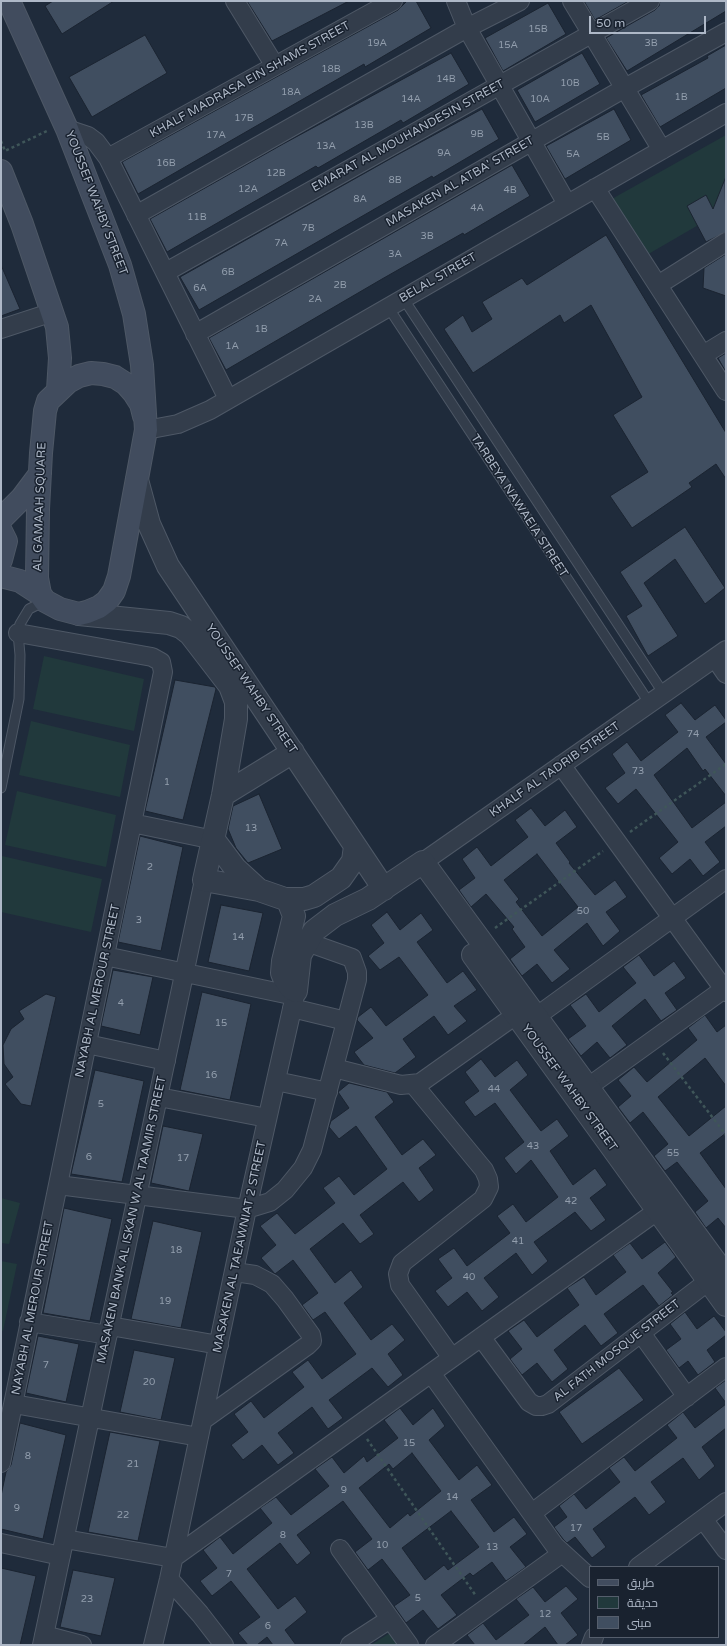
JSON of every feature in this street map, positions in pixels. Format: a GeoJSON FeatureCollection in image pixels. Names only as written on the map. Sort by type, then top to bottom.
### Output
{"type":"FeatureCollection","features":[{"type":"Feature","properties":{"kind":"main road","name":"YOUSSEF WAHBY STREET"},"geometry":{"type":"LineString","coordinates":[[9,1],[66,125],[128,289],[139,339],[145,423]]}},
{"type":"Feature","properties":{"kind":"main road"},"geometry":{"type":"LineString","coordinates":[[1,171],[53,312],[60,342],[58,390]]}},
{"type":"Feature","properties":{"kind":"main road","name":"AL GAMAAH SQUARE"},"geometry":{"type":"LineString","coordinates":[[43,597],[36,556],[40,474],[45,411],[48,401],[58,390],[79,376],[97,374],[115,378],[126,384],[134,393],[141,404],[145,423]]}},
{"type":"Feature","properties":{"kind":"main road"},"geometry":{"type":"LineString","coordinates":[[1,576],[20,581],[60,609],[79,614],[99,607],[107,600],[114,591],[118,576],[137,480],[145,423]]}},
{"type":"Feature","properties":{"kind":"main road"},"geometry":{"type":"LineString","coordinates":[[1,519],[22,498],[40,474]]}},
{"type":"Feature","properties":{"kind":"main road"},"geometry":{"type":"LineString","coordinates":[[1,532],[6,541],[1,560]]}},
{"type":"Feature","properties":{"kind":"street"},"geometry":{"type":"LineString","coordinates":[[235,1],[275,66]]}},
{"type":"Feature","properties":{"kind":"street","name":"KHALF MADRASA EIN SHAMS STREET"},"geometry":{"type":"LineString","coordinates":[[108,158],[393,1]]}},
{"type":"Feature","properties":{"kind":"street"},"geometry":{"type":"LineString","coordinates":[[456,1],[467,28],[567,204]]}},
{"type":"Feature","properties":{"kind":"street"},"geometry":{"type":"LineString","coordinates":[[136,215],[467,28],[520,1]]}},
{"type":"Feature","properties":{"kind":"street"},"geometry":{"type":"LineString","coordinates":[[572,1],[662,150]]}},
{"type":"Feature","properties":{"kind":"street","name":"EMARAT AL MOUHANDESIN STREET"},"geometry":{"type":"LineString","coordinates":[[166,272],[650,1]]}},
{"type":"Feature","properties":{"kind":"street","name":"MASAKEN AL ATBA' STREET"},"geometry":{"type":"LineString","coordinates":[[195,334],[625,88],[726,32]]}},
{"type":"Feature","properties":{"kind":"street","name":"BELAL STREET"},"geometry":{"type":"LineString","coordinates":[[145,423],[161,428],[194,418],[726,113]]}},
{"type":"Feature","properties":{"kind":"street"},"geometry":{"type":"LineString","coordinates":[[66,125],[88,136],[96,142],[108,158],[228,399]]}},
{"type":"Feature","properties":{"kind":"street"},"geometry":{"type":"LineString","coordinates":[[595,188],[726,391]]}},
{"type":"Feature","properties":{"kind":"street"},"geometry":{"type":"LineString","coordinates":[[658,285],[726,242]]}},
{"type":"Feature","properties":{"kind":"street"},"geometry":{"type":"LineString","coordinates":[[1,329],[53,312]]}},
{"type":"Feature","properties":{"kind":"street"},"geometry":{"type":"LineString","coordinates":[[703,355],[726,341]]}},
{"type":"Feature","properties":{"kind":"street","name":"YOUSSEF WAHBY STREET"},"geometry":{"type":"LineString","coordinates":[[137,480],[142,502],[158,545],[168,566],[384,889]]}},
{"type":"Feature","properties":{"kind":"street"},"geometry":{"type":"LineString","coordinates":[[181,627],[198,611]]}},
{"type":"Feature","properties":{"kind":"street","name":"YOUSSEF WAHBY STREET"},"geometry":{"type":"LineString","coordinates":[[79,614],[169,623],[181,627],[190,634],[225,678],[236,702],[236,720],[223,795]]}},
{"type":"Feature","properties":{"kind":"street","name":"NAYABH AL MEROUR STREET"},"geometry":{"type":"LineString","coordinates":[[1,1463],[163,672],[161,662],[152,657],[18,633]]}},
{"type":"Feature","properties":{"kind":"street"},"geometry":{"type":"LineString","coordinates":[[721,654],[726,674]]}},
{"type":"Feature","properties":{"kind":"street","name":"KHALF AL TADRIB STREET"},"geometry":{"type":"LineString","coordinates":[[384,889],[721,654]]}},
{"type":"Feature","properties":{"kind":"street"},"geometry":{"type":"LineString","coordinates":[[223,795],[293,752]]}},
{"type":"Feature","properties":{"kind":"street"},"geometry":{"type":"LineString","coordinates":[[562,765],[725,991],[588,1087]]}},
{"type":"Feature","properties":{"kind":"street","name":"MASAKEN BANK AL ISKAN W AL TAAMIR STREET"},"geometry":{"type":"LineString","coordinates":[[43,1640],[223,795]]}},
{"type":"Feature","properties":{"kind":"street"},"geometry":{"type":"LineString","coordinates":[[132,823],[214,840],[235,868],[259,890]]}},
{"type":"Feature","properties":{"kind":"street"},"geometry":{"type":"LineString","coordinates":[[204,880],[259,890],[284,899],[304,899],[314,896],[341,878],[353,861],[355,846]]}},
{"type":"Feature","properties":{"kind":"street","name":"YOUSSEF WAHBY STREET"},"geometry":{"type":"LineString","coordinates":[[417,866],[527,1012],[588,1087],[721,1274],[726,1305]]}},
{"type":"Feature","properties":{"kind":"street"},"geometry":{"type":"LineString","coordinates":[[334,1068],[401,1085],[414,1085],[426,1080],[527,1012],[672,918],[726,879]]}},
{"type":"Feature","properties":{"kind":"street","name":"MASAKEN AL TAEAWNIAT 2 STREET"},"geometry":{"type":"LineString","coordinates":[[153,1645],[169,1579],[235,1272],[247,1209],[294,998],[300,955],[307,942],[324,922],[384,889]]}},
{"type":"Feature","properties":{"kind":"street"},"geometry":{"type":"LineString","coordinates":[[284,899],[292,908],[294,916],[282,972],[294,998]]}},
{"type":"Feature","properties":{"kind":"street"},"geometry":{"type":"LineString","coordinates":[[58,1185],[247,1209],[259,1207],[278,1197],[303,1168],[312,1150],[357,980],[355,965],[352,958],[307,942]]}},
{"type":"Feature","properties":{"kind":"street"},"geometry":{"type":"LineString","coordinates":[[105,956],[294,998],[346,1021]]}},
{"type":"Feature","properties":{"kind":"street","name":"YOUSSEF WAHBY STREET"},"geometry":{"type":"LineString","coordinates":[[527,1012],[657,1211],[721,1274]]}},
{"type":"Feature","properties":{"kind":"street"},"geometry":{"type":"LineString","coordinates":[[86,1044],[166,1061]]}},
{"type":"Feature","properties":{"kind":"street"},"geometry":{"type":"LineString","coordinates":[[276,1081],[328,1092]]}},
{"type":"Feature","properties":{"kind":"street"},"geometry":{"type":"LineString","coordinates":[[414,1085],[484,1170],[488,1179],[489,1187],[483,1198],[402,1263],[398,1274],[400,1285],[452,1358]]}},
{"type":"Feature","properties":{"kind":"street"},"geometry":{"type":"LineString","coordinates":[[159,1097],[267,1118]]}},
{"type":"Feature","properties":{"kind":"street"},"geometry":{"type":"LineString","coordinates":[[1,1543],[63,1547],[173,1558],[657,1211]]}},
{"type":"Feature","properties":{"kind":"street"},"geometry":{"type":"LineString","coordinates":[[14,1404],[90,1417],[201,1429],[312,1341],[311,1335],[285,1299],[272,1284],[255,1275],[235,1272]]}},
{"type":"Feature","properties":{"kind":"street","name":"AL FATH MOSQUE STREET"},"geometry":{"type":"LineString","coordinates":[[481,1337],[530,1402],[536,1406],[542,1406],[548,1404],[721,1274]]}},
{"type":"Feature","properties":{"kind":"street"},"geometry":{"type":"LineString","coordinates":[[29,1322],[219,1345]]}},
{"type":"Feature","properties":{"kind":"street"},"geometry":{"type":"LineString","coordinates":[[641,1333],[687,1397]]}},
{"type":"Feature","properties":{"kind":"street"},"geometry":{"type":"LineString","coordinates":[[532,1513],[726,1368]]}},
{"type":"Feature","properties":{"kind":"street"},"geometry":{"type":"LineString","coordinates":[[431,1373],[562,1554],[589,1577]]}},
{"type":"Feature","properties":{"kind":"street"},"geometry":{"type":"LineString","coordinates":[[639,1566],[726,1502]]}},
{"type":"Feature","properties":{"kind":"street"},"geometry":{"type":"LineString","coordinates":[[703,1519],[726,1550]]}},
{"type":"Feature","properties":{"kind":"street"},"geometry":{"type":"LineString","coordinates":[[340,1549],[409,1645]]}},
{"type":"Feature","properties":{"kind":"street"},"geometry":{"type":"LineString","coordinates":[[435,1645],[562,1554]]}},
{"type":"Feature","properties":{"kind":"street"},"geometry":{"type":"LineString","coordinates":[[169,1579],[200,1614],[224,1645]]}},
{"type":"Feature","properties":{"kind":"street"},"geometry":{"type":"LineString","coordinates":[[350,1645],[390,1619]]}},
{"type":"Feature","properties":{"kind":"street"},"geometry":{"type":"LineString","coordinates":[[43,1640],[82,1645]]}},
{"type":"Feature","properties":{"kind":"lane","name":"TARBEYA NAWAEIA STREET"},"geometry":{"type":"LineString","coordinates":[[395,303],[657,699]]}},
{"type":"Feature","properties":{"kind":"lane","name":"TARBEYA NAWAEIA STREET"},"geometry":{"type":"LineString","coordinates":[[395,303],[657,699]]}},
{"type":"Feature","properties":{"kind":"lane"},"geometry":{"type":"LineString","coordinates":[[1,788],[19,699],[20,655],[18,633],[23,616],[43,597]]}},
{"type":"Feature","properties":{"kind":"path"},"geometry":{"type":"LineString","coordinates":[[1,141],[5,151],[66,125]]}},
{"type":"Feature","properties":{"kind":"path"},"geometry":{"type":"LineString","coordinates":[[653,1040],[726,1135]]}},
{"type":"Feature","properties":{"kind":"path"},"geometry":{"type":"LineString","coordinates":[[357,1426],[486,1608]]}},
{"type":"Feature","properties":{"kind":"green space"},"geometry":{"type":"Polygon","coordinates":[[[726,135],[726,209],[645,256],[610,200],[726,135]]]}},
{"type":"Feature","properties":{"kind":"green space"},"geometry":{"type":"Polygon","coordinates":[[[44,656],[144,679],[134,731],[33,709],[44,656]]]}},
{"type":"Feature","properties":{"kind":"green space"},"geometry":{"type":"Polygon","coordinates":[[[31,721],[130,745],[120,797],[19,775],[31,721]]]}},
{"type":"Feature","properties":{"kind":"green space"},"geometry":{"type":"Polygon","coordinates":[[[17,791],[116,815],[106,867],[5,845],[17,791]]]}},
{"type":"Feature","properties":{"kind":"green space"},"geometry":{"type":"Polygon","coordinates":[[[2,856],[102,879],[91,932],[1,912],[2,856]]]}},
{"type":"Feature","properties":{"kind":"green space"},"geometry":{"type":"Polygon","coordinates":[[[1,1198],[20,1203],[9,1244],[1,1243],[1,1198]]]}},
{"type":"Feature","properties":{"kind":"green space"},"geometry":{"type":"Polygon","coordinates":[[[1,1261],[17,1264],[3,1331],[1,1330],[1,1261]]]}},
{"type":"Feature","properties":{"kind":"green space"},"geometry":{"type":"Polygon","coordinates":[[[390,1633],[398,1645],[371,1645],[390,1633]]]}},
{"type":"Feature","properties":{"kind":"building"},"geometry":{"type":"Polygon","coordinates":[[[53,1],[114,1],[62,34],[45,6],[53,1]]]}},
{"type":"Feature","properties":{"kind":"building"},"geometry":{"type":"Polygon","coordinates":[[[247,1],[349,1],[272,41],[247,1]]]}},
{"type":"Feature","properties":{"kind":"building"},"geometry":{"type":"Polygon","coordinates":[[[407,1],[416,1],[431,28],[365,67],[364,64],[138,194],[122,162],[398,10],[407,1]]]}},
{"type":"Feature","properties":{"kind":"building"},"geometry":{"type":"Polygon","coordinates":[[[584,1],[629,1],[595,20],[584,1]]]}},
{"type":"Feature","properties":{"kind":"building"},"geometry":{"type":"Polygon","coordinates":[[[660,1],[726,1],[726,11],[627,71],[606,38],[655,10],[659,6],[660,1]]]}},
{"type":"Feature","properties":{"kind":"building"},"geometry":{"type":"Polygon","coordinates":[[[548,3],[566,34],[503,71],[485,38],[548,3]]]}},
{"type":"Feature","properties":{"kind":"building"},"geometry":{"type":"Polygon","coordinates":[[[145,35],[167,73],[92,117],[69,77],[145,35]]]}},
{"type":"Feature","properties":{"kind":"building"},"geometry":{"type":"Polygon","coordinates":[[[726,45],[726,88],[660,127],[641,95],[708,58],[707,56],[726,45]]]}},
{"type":"Feature","properties":{"kind":"building"},"geometry":{"type":"Polygon","coordinates":[[[451,53],[469,84],[403,123],[401,120],[318,168],[316,166],[167,252],[150,219],[283,144],[451,53]]]}},
{"type":"Feature","properties":{"kind":"building"},"geometry":{"type":"Polygon","coordinates":[[[582,53],[600,84],[535,122],[517,90],[582,53]]]}},
{"type":"Feature","properties":{"kind":"building"},"geometry":{"type":"Polygon","coordinates":[[[482,109],[499,139],[199,310],[180,277],[482,109]]]}},
{"type":"Feature","properties":{"kind":"building"},"geometry":{"type":"Polygon","coordinates":[[[614,109],[631,140],[565,179],[546,146],[614,109]]]}},
{"type":"Feature","properties":{"kind":"building"},"geometry":{"type":"Polygon","coordinates":[[[512,165],[530,196],[464,235],[463,233],[382,279],[226,370],[209,338],[512,165]]]}},
{"type":"Feature","properties":{"kind":"building"},"geometry":{"type":"Polygon","coordinates":[[[725,179],[726,232],[706,242],[687,206],[706,195],[713,209],[725,179]]]}},
{"type":"Feature","properties":{"kind":"building"},"geometry":{"type":"Polygon","coordinates":[[[606,235],[726,433],[726,479],[716,464],[689,483],[692,487],[632,528],[610,496],[648,472],[613,415],[642,397],[591,305],[564,323],[560,315],[473,373],[444,329],[463,315],[472,332],[492,319],[482,302],[522,278],[527,285],[606,235]]]}},
{"type":"Feature","properties":{"kind":"building"},"geometry":{"type":"Polygon","coordinates":[[[726,254],[726,296],[703,288],[704,268],[726,254]]]}},
{"type":"Feature","properties":{"kind":"building"},"geometry":{"type":"Polygon","coordinates":[[[1,265],[20,309],[1,316],[1,265]]]}},
{"type":"Feature","properties":{"kind":"building"},"geometry":{"type":"Polygon","coordinates":[[[726,353],[726,372],[718,358],[726,353]]]}},
{"type":"Feature","properties":{"kind":"building"},"geometry":{"type":"Polygon","coordinates":[[[685,527],[725,588],[705,604],[675,559],[644,583],[678,636],[648,656],[626,616],[642,606],[620,572],[685,527]]]}},
{"type":"Feature","properties":{"kind":"building"},"geometry":{"type":"Polygon","coordinates":[[[175,680],[215,687],[216,689],[183,820],[145,811],[175,680]]]}},
{"type":"Feature","properties":{"kind":"building"},"geometry":{"type":"Polygon","coordinates":[[[681,703],[695,720],[715,705],[726,720],[726,722],[706,737],[726,764],[726,796],[705,769],[703,771],[687,748],[654,775],[692,828],[726,802],[726,826],[705,842],[720,862],[703,876],[690,859],[672,874],[659,858],[678,842],[636,789],[618,804],[605,788],[625,773],[612,754],[627,742],[641,761],[678,732],[665,715],[681,703]]]}},
{"type":"Feature","properties":{"kind":"building"},"geometry":{"type":"Polygon","coordinates":[[[259,794],[282,849],[248,863],[236,848],[228,829],[233,806],[259,794]]]}},
{"type":"Feature","properties":{"kind":"building"},"geometry":{"type":"Polygon","coordinates":[[[531,808],[545,826],[565,810],[577,827],[556,843],[570,862],[569,863],[595,895],[615,880],[627,897],[606,912],[620,931],[603,946],[587,923],[554,950],[570,969],[552,983],[537,964],[522,976],[510,959],[525,947],[512,929],[514,927],[486,894],[471,907],[459,890],[475,878],[462,859],[477,847],[491,866],[528,837],[515,820],[531,808]],[[537,854],[504,880],[519,899],[516,902],[542,936],[578,907],[537,854]]]}},
{"type":"Feature","properties":{"kind":"building"},"geometry":{"type":"Polygon","coordinates":[[[140,836],[183,847],[161,951],[118,942],[140,836]]]}},
{"type":"Feature","properties":{"kind":"building"},"geometry":{"type":"Polygon","coordinates":[[[221,905],[263,913],[249,971],[208,962],[221,905]]]}},
{"type":"Feature","properties":{"kind":"building"},"geometry":{"type":"Polygon","coordinates":[[[387,912],[400,930],[421,913],[433,930],[417,942],[447,983],[463,971],[477,990],[454,1006],[467,1021],[448,1035],[434,1016],[403,1039],[416,1057],[395,1073],[364,1065],[354,1052],[373,1038],[357,1020],[358,1017],[371,1007],[386,1026],[428,995],[399,957],[380,970],[368,956],[384,943],[371,925],[387,912]]]}},
{"type":"Feature","properties":{"kind":"building"},"geometry":{"type":"Polygon","coordinates":[[[639,955],[654,976],[674,961],[686,978],[665,993],[677,1010],[661,1021],[645,999],[612,1026],[627,1045],[610,1058],[597,1042],[581,1056],[568,1039],[586,1026],[570,1005],[586,994],[599,1012],[636,983],[623,967],[639,955]]]}},
{"type":"Feature","properties":{"kind":"building"},"geometry":{"type":"Polygon","coordinates":[[[113,970],[153,977],[140,1035],[101,1026],[113,970]]]}},
{"type":"Feature","properties":{"kind":"building"},"geometry":{"type":"Polygon","coordinates":[[[202,992],[251,1004],[230,1100],[180,1090],[202,992]]]}},
{"type":"Feature","properties":{"kind":"building"},"geometry":{"type":"Polygon","coordinates":[[[46,994],[56,997],[31,1106],[21,1104],[5,1084],[13,1077],[4,1064],[3,1045],[11,1029],[24,1019],[19,1011],[46,994]]]}},
{"type":"Feature","properties":{"kind":"building"},"geometry":{"type":"Polygon","coordinates":[[[705,1015],[717,1032],[726,1025],[726,1086],[705,1058],[658,1097],[689,1136],[726,1106],[726,1133],[700,1153],[726,1189],[726,1228],[718,1218],[706,1228],[695,1212],[708,1201],[677,1162],[665,1171],[654,1156],[668,1144],[643,1112],[630,1123],[618,1107],[631,1096],[618,1080],[634,1067],[647,1082],[697,1040],[688,1028],[705,1015]]]}},
{"type":"Feature","properties":{"kind":"building"},"geometry":{"type":"Polygon","coordinates":[[[481,1059],[495,1077],[517,1060],[528,1075],[510,1090],[541,1131],[557,1119],[569,1136],[550,1151],[573,1185],[595,1168],[607,1185],[590,1198],[606,1220],[591,1231],[575,1212],[534,1242],[548,1261],[532,1275],[516,1253],[484,1278],[499,1297],[482,1311],[467,1292],[448,1307],[435,1291],[452,1278],[438,1259],[454,1248],[467,1266],[510,1233],[497,1216],[513,1204],[526,1222],[558,1197],[531,1160],[516,1174],[504,1158],[524,1142],[495,1103],[475,1117],[464,1102],[479,1091],[465,1072],[481,1059]]]}},
{"type":"Feature","properties":{"kind":"building"},"geometry":{"type":"Polygon","coordinates":[[[95,1070],[144,1081],[122,1182],[71,1174],[95,1070]]]}},
{"type":"Feature","properties":{"kind":"building"},"geometry":{"type":"Polygon","coordinates":[[[349,1083],[387,1092],[394,1102],[375,1117],[402,1155],[423,1139],[436,1155],[419,1168],[434,1190],[419,1202],[403,1182],[360,1215],[374,1234],[360,1244],[343,1223],[310,1249],[335,1283],[351,1270],[363,1287],[344,1303],[371,1340],[392,1324],[405,1340],[388,1354],[403,1375],[388,1387],[372,1368],[329,1400],[343,1418],[328,1429],[312,1407],[278,1433],[294,1453],[278,1465],[262,1445],[243,1460],[231,1445],[248,1432],[234,1414],[251,1401],[264,1418],[304,1387],[292,1372],[308,1360],[322,1379],[356,1354],[325,1312],[313,1320],[302,1305],[318,1293],[293,1260],[275,1274],[261,1258],[276,1245],[260,1226],[277,1213],[295,1234],[335,1203],[323,1188],[339,1176],[354,1195],[387,1169],[356,1126],[339,1139],[329,1127],[331,1121],[349,1108],[338,1092],[349,1083]]]}},
{"type":"Feature","properties":{"kind":"building"},"geometry":{"type":"Polygon","coordinates":[[[163,1126],[203,1134],[189,1191],[151,1183],[163,1126]]]}},
{"type":"Feature","properties":{"kind":"building"},"geometry":{"type":"Polygon","coordinates":[[[64,1208],[112,1219],[90,1321],[43,1313],[64,1208]]]}},
{"type":"Feature","properties":{"kind":"building"},"geometry":{"type":"Polygon","coordinates":[[[153,1221],[202,1232],[181,1328],[131,1319],[153,1221]]]}},
{"type":"Feature","properties":{"kind":"building"},"geometry":{"type":"Polygon","coordinates":[[[665,1242],[676,1257],[658,1273],[673,1292],[671,1293],[673,1295],[659,1306],[643,1285],[604,1314],[618,1333],[601,1346],[585,1325],[554,1350],[568,1369],[552,1382],[537,1363],[522,1375],[510,1359],[522,1349],[508,1331],[524,1320],[537,1337],[579,1305],[567,1288],[584,1277],[596,1295],[626,1272],[613,1255],[630,1243],[642,1259],[665,1242]]]}},
{"type":"Feature","properties":{"kind":"building"},"geometry":{"type":"Polygon","coordinates":[[[685,1312],[697,1329],[714,1316],[726,1332],[726,1335],[707,1350],[715,1362],[698,1375],[688,1361],[679,1368],[666,1350],[681,1339],[670,1324],[685,1312]]]}},
{"type":"Feature","properties":{"kind":"building"},"geometry":{"type":"Polygon","coordinates":[[[38,1336],[79,1344],[66,1402],[26,1393],[38,1336]]]}},
{"type":"Feature","properties":{"kind":"building"},"geometry":{"type":"Polygon","coordinates":[[[134,1350],[175,1358],[161,1420],[120,1412],[134,1350]]]}},
{"type":"Feature","properties":{"kind":"building"},"geometry":{"type":"Polygon","coordinates":[[[619,1368],[644,1400],[582,1444],[559,1412],[619,1368]]]}},
{"type":"Feature","properties":{"kind":"building"},"geometry":{"type":"Polygon","coordinates":[[[726,1380],[726,1403],[715,1388],[726,1380]]]}},
{"type":"Feature","properties":{"kind":"building"},"geometry":{"type":"Polygon","coordinates":[[[726,1404],[726,1428],[702,1447],[715,1466],[699,1480],[683,1458],[651,1482],[666,1502],[649,1515],[635,1497],[593,1529],[606,1547],[592,1558],[575,1537],[567,1543],[563,1539],[554,1527],[567,1517],[559,1506],[574,1494],[586,1509],[620,1482],[609,1468],[624,1457],[635,1471],[677,1438],[667,1425],[683,1412],[695,1428],[726,1404]]]}},
{"type":"Feature","properties":{"kind":"building"},"geometry":{"type":"Polygon","coordinates":[[[400,1408],[413,1425],[433,1408],[445,1426],[429,1440],[459,1480],[477,1465],[492,1485],[471,1500],[494,1532],[514,1517],[527,1534],[510,1547],[526,1567],[506,1581],[492,1562],[473,1576],[470,1573],[441,1595],[457,1615],[438,1629],[423,1610],[406,1623],[394,1606],[410,1595],[382,1559],[368,1570],[355,1552],[372,1539],[343,1501],[297,1535],[311,1553],[297,1565],[280,1543],[247,1569],[278,1609],[295,1596],[307,1612],[285,1630],[296,1645],[273,1645],[267,1637],[257,1645],[248,1645],[238,1633],[260,1617],[231,1581],[212,1596],[200,1581],[217,1568],[203,1550],[220,1537],[233,1554],[272,1523],[260,1508],[276,1497],[291,1515],[329,1486],[315,1469],[332,1457],[344,1473],[364,1456],[367,1462],[398,1438],[384,1420],[400,1408]],[[412,1453],[393,1469],[389,1464],[359,1488],[390,1528],[408,1513],[410,1516],[441,1491],[412,1453]],[[451,1511],[402,1548],[425,1580],[444,1565],[448,1570],[479,1547],[451,1511]]]}},
{"type":"Feature","properties":{"kind":"building"},"geometry":{"type":"Polygon","coordinates":[[[20,1423],[66,1435],[43,1539],[1,1529],[1,1496],[6,1472],[11,1465],[20,1423]]]}},
{"type":"Feature","properties":{"kind":"building"},"geometry":{"type":"Polygon","coordinates":[[[110,1432],[160,1441],[138,1541],[88,1532],[110,1432]]]}},
{"type":"Feature","properties":{"kind":"building"},"geometry":{"type":"Polygon","coordinates":[[[1,1568],[36,1576],[20,1645],[1,1645],[1,1568]]]}},
{"type":"Feature","properties":{"kind":"building"},"geometry":{"type":"Polygon","coordinates":[[[73,1570],[115,1578],[101,1636],[60,1627],[73,1570]]]}},
{"type":"Feature","properties":{"kind":"building"},"geometry":{"type":"Polygon","coordinates":[[[566,1586],[578,1599],[561,1613],[578,1635],[565,1645],[558,1645],[545,1627],[523,1645],[475,1645],[467,1635],[483,1623],[496,1640],[529,1615],[516,1599],[533,1587],[545,1602],[566,1586]]]}}]}
